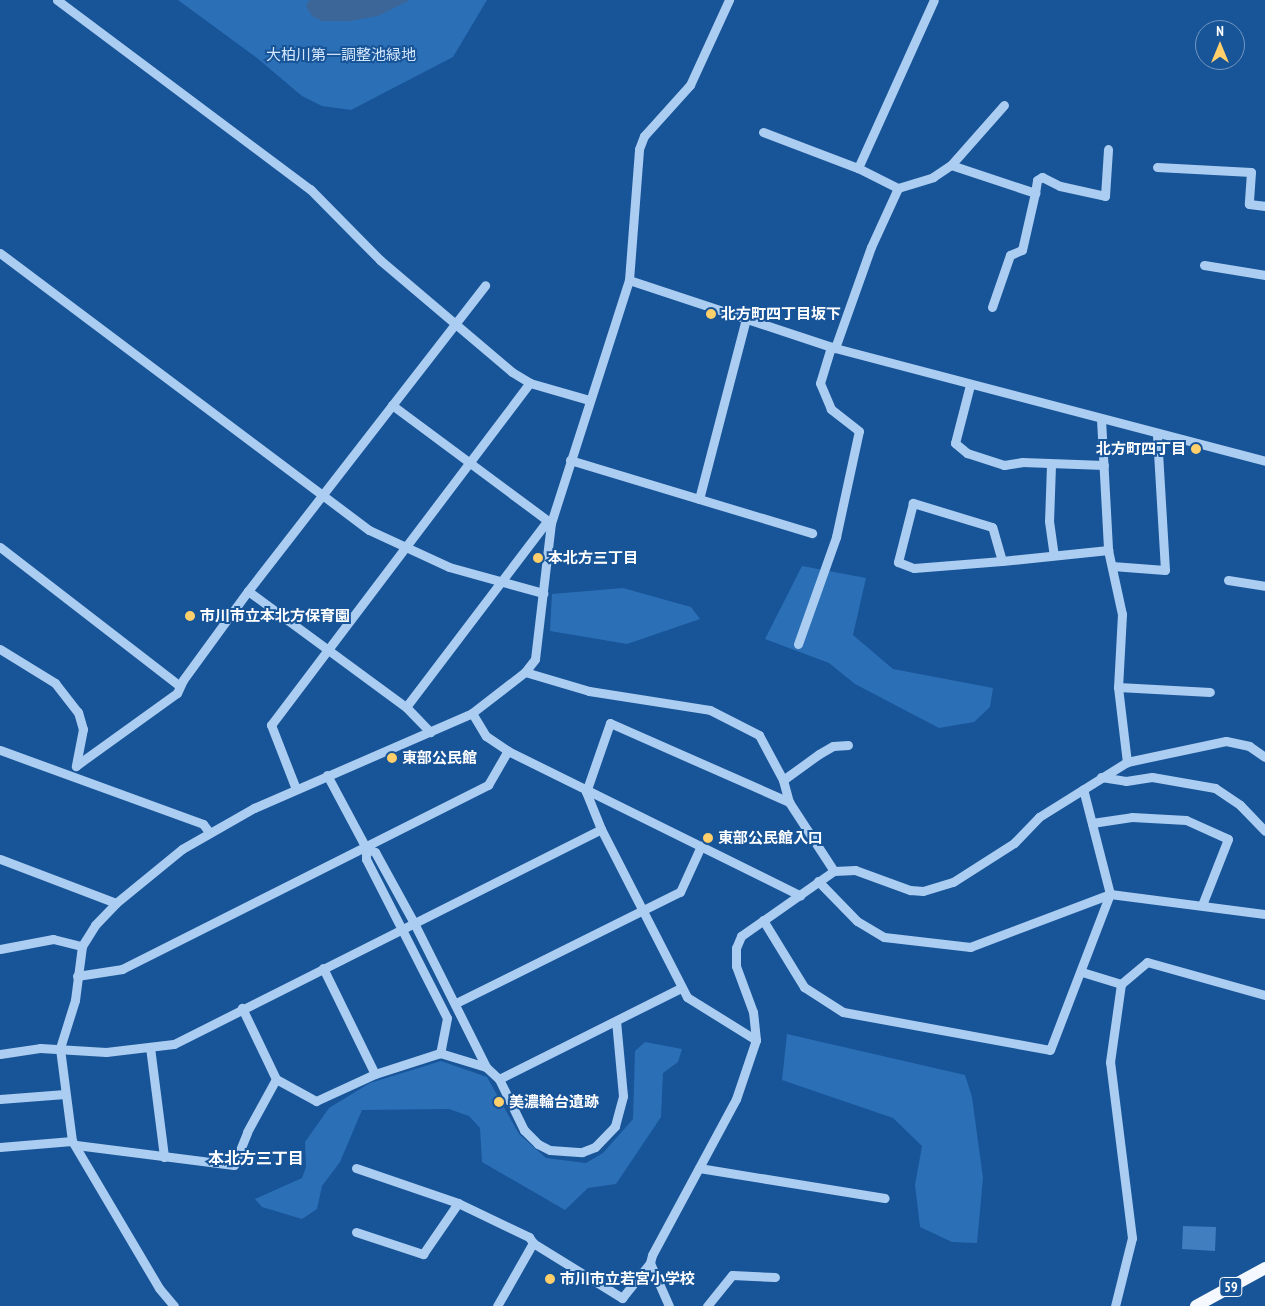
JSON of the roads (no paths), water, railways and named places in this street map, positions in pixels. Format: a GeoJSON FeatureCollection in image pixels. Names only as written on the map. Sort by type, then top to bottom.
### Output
{"type":"FeatureCollection","features":[{"type":"Feature","properties":{"kind":"main road","name":"59"},"geometry":{"type":"LineString","coordinates":[[1196,1306],[1265,1268]]}},
{"type":"Feature","properties":{"kind":"street"},"geometry":{"type":"LineString","coordinates":[[57,0],[310,189],[380,260],[512,372],[530,383],[589,400]]}},
{"type":"Feature","properties":{"kind":"street"},"geometry":{"type":"LineString","coordinates":[[174,1306],[159,1288],[74,1143],[65,1094],[60,1048],[75,1000],[82,946],[94,925],[116,903],[182,849],[209,832],[296,789],[472,713],[524,672],[538,650],[549,522],[629,280],[639,149],[644,136],[690,85],[729,0]]}},
{"type":"Feature","properties":{"kind":"street"},"geometry":{"type":"LineString","coordinates":[[858,168],[934,0]]}},
{"type":"Feature","properties":{"kind":"street"},"geometry":{"type":"LineString","coordinates":[[763,132],[858,168],[898,188],[932,177],[951,166],[1004,105]]}},
{"type":"Feature","properties":{"kind":"street"},"geometry":{"type":"LineString","coordinates":[[992,307],[1010,255],[1022,250],[1037,180],[1042,177],[1060,186],[1105,196],[1108,149]]}},
{"type":"Feature","properties":{"kind":"street"},"geometry":{"type":"LineString","coordinates":[[951,166],[1035,193]]}},
{"type":"Feature","properties":{"kind":"street"},"geometry":{"type":"LineString","coordinates":[[1157,167],[1251,172],[1249,204],[1265,206]]}},
{"type":"Feature","properties":{"kind":"street"},"geometry":{"type":"LineString","coordinates":[[798,644],[836,536],[859,431],[831,409],[820,383],[871,247],[898,188]]}},
{"type":"Feature","properties":{"kind":"street"},"geometry":{"type":"LineString","coordinates":[[0,253],[321,496],[369,530],[404,548],[500,583],[543,593]]}},
{"type":"Feature","properties":{"kind":"street"},"geometry":{"type":"LineString","coordinates":[[1204,265],[1265,275]]}},
{"type":"Feature","properties":{"kind":"street"},"geometry":{"type":"LineString","coordinates":[[629,280],[833,348],[1265,461]]}},
{"type":"Feature","properties":{"kind":"street"},"geometry":{"type":"LineString","coordinates":[[77,765],[176,694],[248,591],[485,285]]}},
{"type":"Feature","properties":{"kind":"street"},"geometry":{"type":"LineString","coordinates":[[699,499],[746,318]]}},
{"type":"Feature","properties":{"kind":"street"},"geometry":{"type":"LineString","coordinates":[[296,789],[271,725],[530,383]]}},
{"type":"Feature","properties":{"kind":"street"},"geometry":{"type":"LineString","coordinates":[[970,385],[955,443],[966,453],[1004,465],[1022,462],[1051,465],[1104,465]]}},
{"type":"Feature","properties":{"kind":"street"},"geometry":{"type":"LineString","coordinates":[[392,404],[549,522]]}},
{"type":"Feature","properties":{"kind":"street"},"geometry":{"type":"LineString","coordinates":[[1101,419],[1108,550],[1122,614],[1118,687],[1127,762]]}},
{"type":"Feature","properties":{"kind":"street"},"geometry":{"type":"LineString","coordinates":[[1112,566],[1166,570],[1157,434]]}},
{"type":"Feature","properties":{"kind":"street"},"geometry":{"type":"LineString","coordinates":[[570,460],[812,533]]}},
{"type":"Feature","properties":{"kind":"street"},"geometry":{"type":"LineString","coordinates":[[1051,465],[1049,521],[1054,556]]}},
{"type":"Feature","properties":{"kind":"street"},"geometry":{"type":"LineString","coordinates":[[1002,561],[992,527],[914,503],[898,562],[914,568],[1002,561],[1108,550]]}},
{"type":"Feature","properties":{"kind":"street"},"geometry":{"type":"LineString","coordinates":[[406,707],[549,522]]}},
{"type":"Feature","properties":{"kind":"street"},"geometry":{"type":"LineString","coordinates":[[0,547],[180,686]]}},
{"type":"Feature","properties":{"kind":"street"},"geometry":{"type":"LineString","coordinates":[[1228,580],[1265,586]]}},
{"type":"Feature","properties":{"kind":"street"},"geometry":{"type":"LineString","coordinates":[[248,591],[406,707],[430,732]]}},
{"type":"Feature","properties":{"kind":"street"},"geometry":{"type":"LineString","coordinates":[[0,649],[55,683],[78,712],[84,729],[77,765],[71,775]]}},
{"type":"Feature","properties":{"kind":"street"},"geometry":{"type":"LineString","coordinates":[[524,672],[589,691],[710,710],[759,735],[783,780],[789,802],[834,871]]}},
{"type":"Feature","properties":{"kind":"street"},"geometry":{"type":"LineString","coordinates":[[1118,687],[1210,692]]}},
{"type":"Feature","properties":{"kind":"street"},"geometry":{"type":"LineString","coordinates":[[472,713],[486,736],[508,751],[586,792],[800,895]]}},
{"type":"Feature","properties":{"kind":"street"},"geometry":{"type":"LineString","coordinates":[[756,1040],[687,997],[601,829],[586,792],[610,723],[789,802]]}},
{"type":"Feature","properties":{"kind":"street"},"geometry":{"type":"LineString","coordinates":[[356,1168],[458,1203],[529,1237],[533,1243],[622,1298],[650,1263],[736,1099],[756,1040],[753,1012],[736,966],[736,948],[741,936],[834,871],[856,870],[910,890],[923,891],[953,882],[1014,844],[1039,817],[1127,762],[1226,740],[1249,746],[1265,757]]}},
{"type":"Feature","properties":{"kind":"street"},"geometry":{"type":"LineString","coordinates":[[783,780],[833,746],[848,746]]}},
{"type":"Feature","properties":{"kind":"street"},"geometry":{"type":"LineString","coordinates":[[0,750],[203,824],[209,832]]}},
{"type":"Feature","properties":{"kind":"street"},"geometry":{"type":"LineString","coordinates":[[77,976],[122,969],[488,785],[508,751]]}},
{"type":"Feature","properties":{"kind":"street"},"geometry":{"type":"LineString","coordinates":[[327,775],[366,848],[366,859],[447,1018],[440,1053]]}},
{"type":"Feature","properties":{"kind":"street"},"geometry":{"type":"LineString","coordinates":[[1101,778],[1126,781],[1152,777],[1216,788],[1240,805],[1265,831]]}},
{"type":"Feature","properties":{"kind":"street"},"geometry":{"type":"LineString","coordinates":[[763,920],[804,987],[843,1012],[1050,1050],[1082,972],[1110,894],[1083,789]]}},
{"type":"Feature","properties":{"kind":"street"},"geometry":{"type":"LineString","coordinates":[[1092,823],[1132,817],[1186,820],[1228,840],[1202,905]]}},
{"type":"Feature","properties":{"kind":"street"},"geometry":{"type":"LineString","coordinates":[[0,1054],[60,1048],[106,1052],[174,1044],[242,1008],[601,829]]}},
{"type":"Feature","properties":{"kind":"street"},"geometry":{"type":"LineString","coordinates":[[456,1003],[680,892],[701,846]]}},
{"type":"Feature","properties":{"kind":"street"},"geometry":{"type":"LineString","coordinates":[[366,848],[375,852],[414,923],[456,1003],[486,1067],[499,1079],[524,1130],[538,1144],[567,1154],[596,1147],[615,1126],[622,1096],[616,1021]]}},
{"type":"Feature","properties":{"kind":"street"},"geometry":{"type":"LineString","coordinates":[[0,859],[116,903]]}},
{"type":"Feature","properties":{"kind":"street"},"geometry":{"type":"LineString","coordinates":[[818,881],[857,921],[884,937],[970,947],[1110,894],[1265,914]]}},
{"type":"Feature","properties":{"kind":"street"},"geometry":{"type":"LineString","coordinates":[[0,948],[53,939],[82,946]]}},
{"type":"Feature","properties":{"kind":"street"},"geometry":{"type":"LineString","coordinates":[[1116,1306],[1132,1238],[1110,1062],[1121,984],[1147,962],[1265,995]]}},
{"type":"Feature","properties":{"kind":"street"},"geometry":{"type":"LineString","coordinates":[[323,968],[375,1074]]}},
{"type":"Feature","properties":{"kind":"street"},"geometry":{"type":"LineString","coordinates":[[1082,972],[1121,984]]}},
{"type":"Feature","properties":{"kind":"street"},"geometry":{"type":"LineString","coordinates":[[499,1079],[681,988]]}},
{"type":"Feature","properties":{"kind":"street"},"geometry":{"type":"LineString","coordinates":[[242,1008],[276,1079],[316,1101],[375,1074],[440,1053],[486,1067]]}},
{"type":"Feature","properties":{"kind":"street"},"geometry":{"type":"LineString","coordinates":[[150,1047],[164,1157]]}},
{"type":"Feature","properties":{"kind":"street"},"geometry":{"type":"LineString","coordinates":[[0,1147],[74,1143],[164,1157],[234,1165],[247,1132],[276,1079]]}},
{"type":"Feature","properties":{"kind":"street"},"geometry":{"type":"LineString","coordinates":[[0,1100],[65,1094]]}},
{"type":"Feature","properties":{"kind":"street"},"geometry":{"type":"LineString","coordinates":[[699,1168],[885,1198]]}},
{"type":"Feature","properties":{"kind":"street"},"geometry":{"type":"LineString","coordinates":[[356,1232],[423,1254],[458,1203]]}},
{"type":"Feature","properties":{"kind":"street"},"geometry":{"type":"LineString","coordinates":[[497,1306],[533,1243]]}},
{"type":"Feature","properties":{"kind":"street"},"geometry":{"type":"LineString","coordinates":[[650,1263],[669,1306]]}},
{"type":"Feature","properties":{"kind":"street"},"geometry":{"type":"LineString","coordinates":[[707,1306],[732,1275],[775,1276]]}},
{"type":"Feature","properties":{"kind":"place","name":"北方町四丁目坂下"},"geometry":{"type":"Point","coordinates":[711,314]}},
{"type":"Feature","properties":{"kind":"place","name":"北方町四丁目"},"geometry":{"type":"Point","coordinates":[1196,449]}},
{"type":"Feature","properties":{"kind":"place","name":"本北方三丁目"},"geometry":{"type":"Point","coordinates":[538,558]}},
{"type":"Feature","properties":{"kind":"place","name":"市川市立本北方保育園"},"geometry":{"type":"Point","coordinates":[190,616]}},
{"type":"Feature","properties":{"kind":"place","name":"東部公民館"},"geometry":{"type":"Point","coordinates":[392,758]}},
{"type":"Feature","properties":{"kind":"place","name":"東部公民館入口"},"geometry":{"type":"Point","coordinates":[708,838]}},
{"type":"Feature","properties":{"kind":"place","name":"美濃輪台遺跡"},"geometry":{"type":"Point","coordinates":[499,1102]}},
{"type":"Feature","properties":{"kind":"place","name":"市川市立若宮小学校"},"geometry":{"type":"Point","coordinates":[550,1279]}},
{"type":"Feature","properties":{"kind":"district","name":"本北方三丁目"},"geometry":{"type":"Point","coordinates":[256,1158]}},
{"type":"Feature","properties":{"kind":"park label","name":"大柏川第一調整池緑地"},"geometry":{"type":"Point","coordinates":[341,55]}}]}
